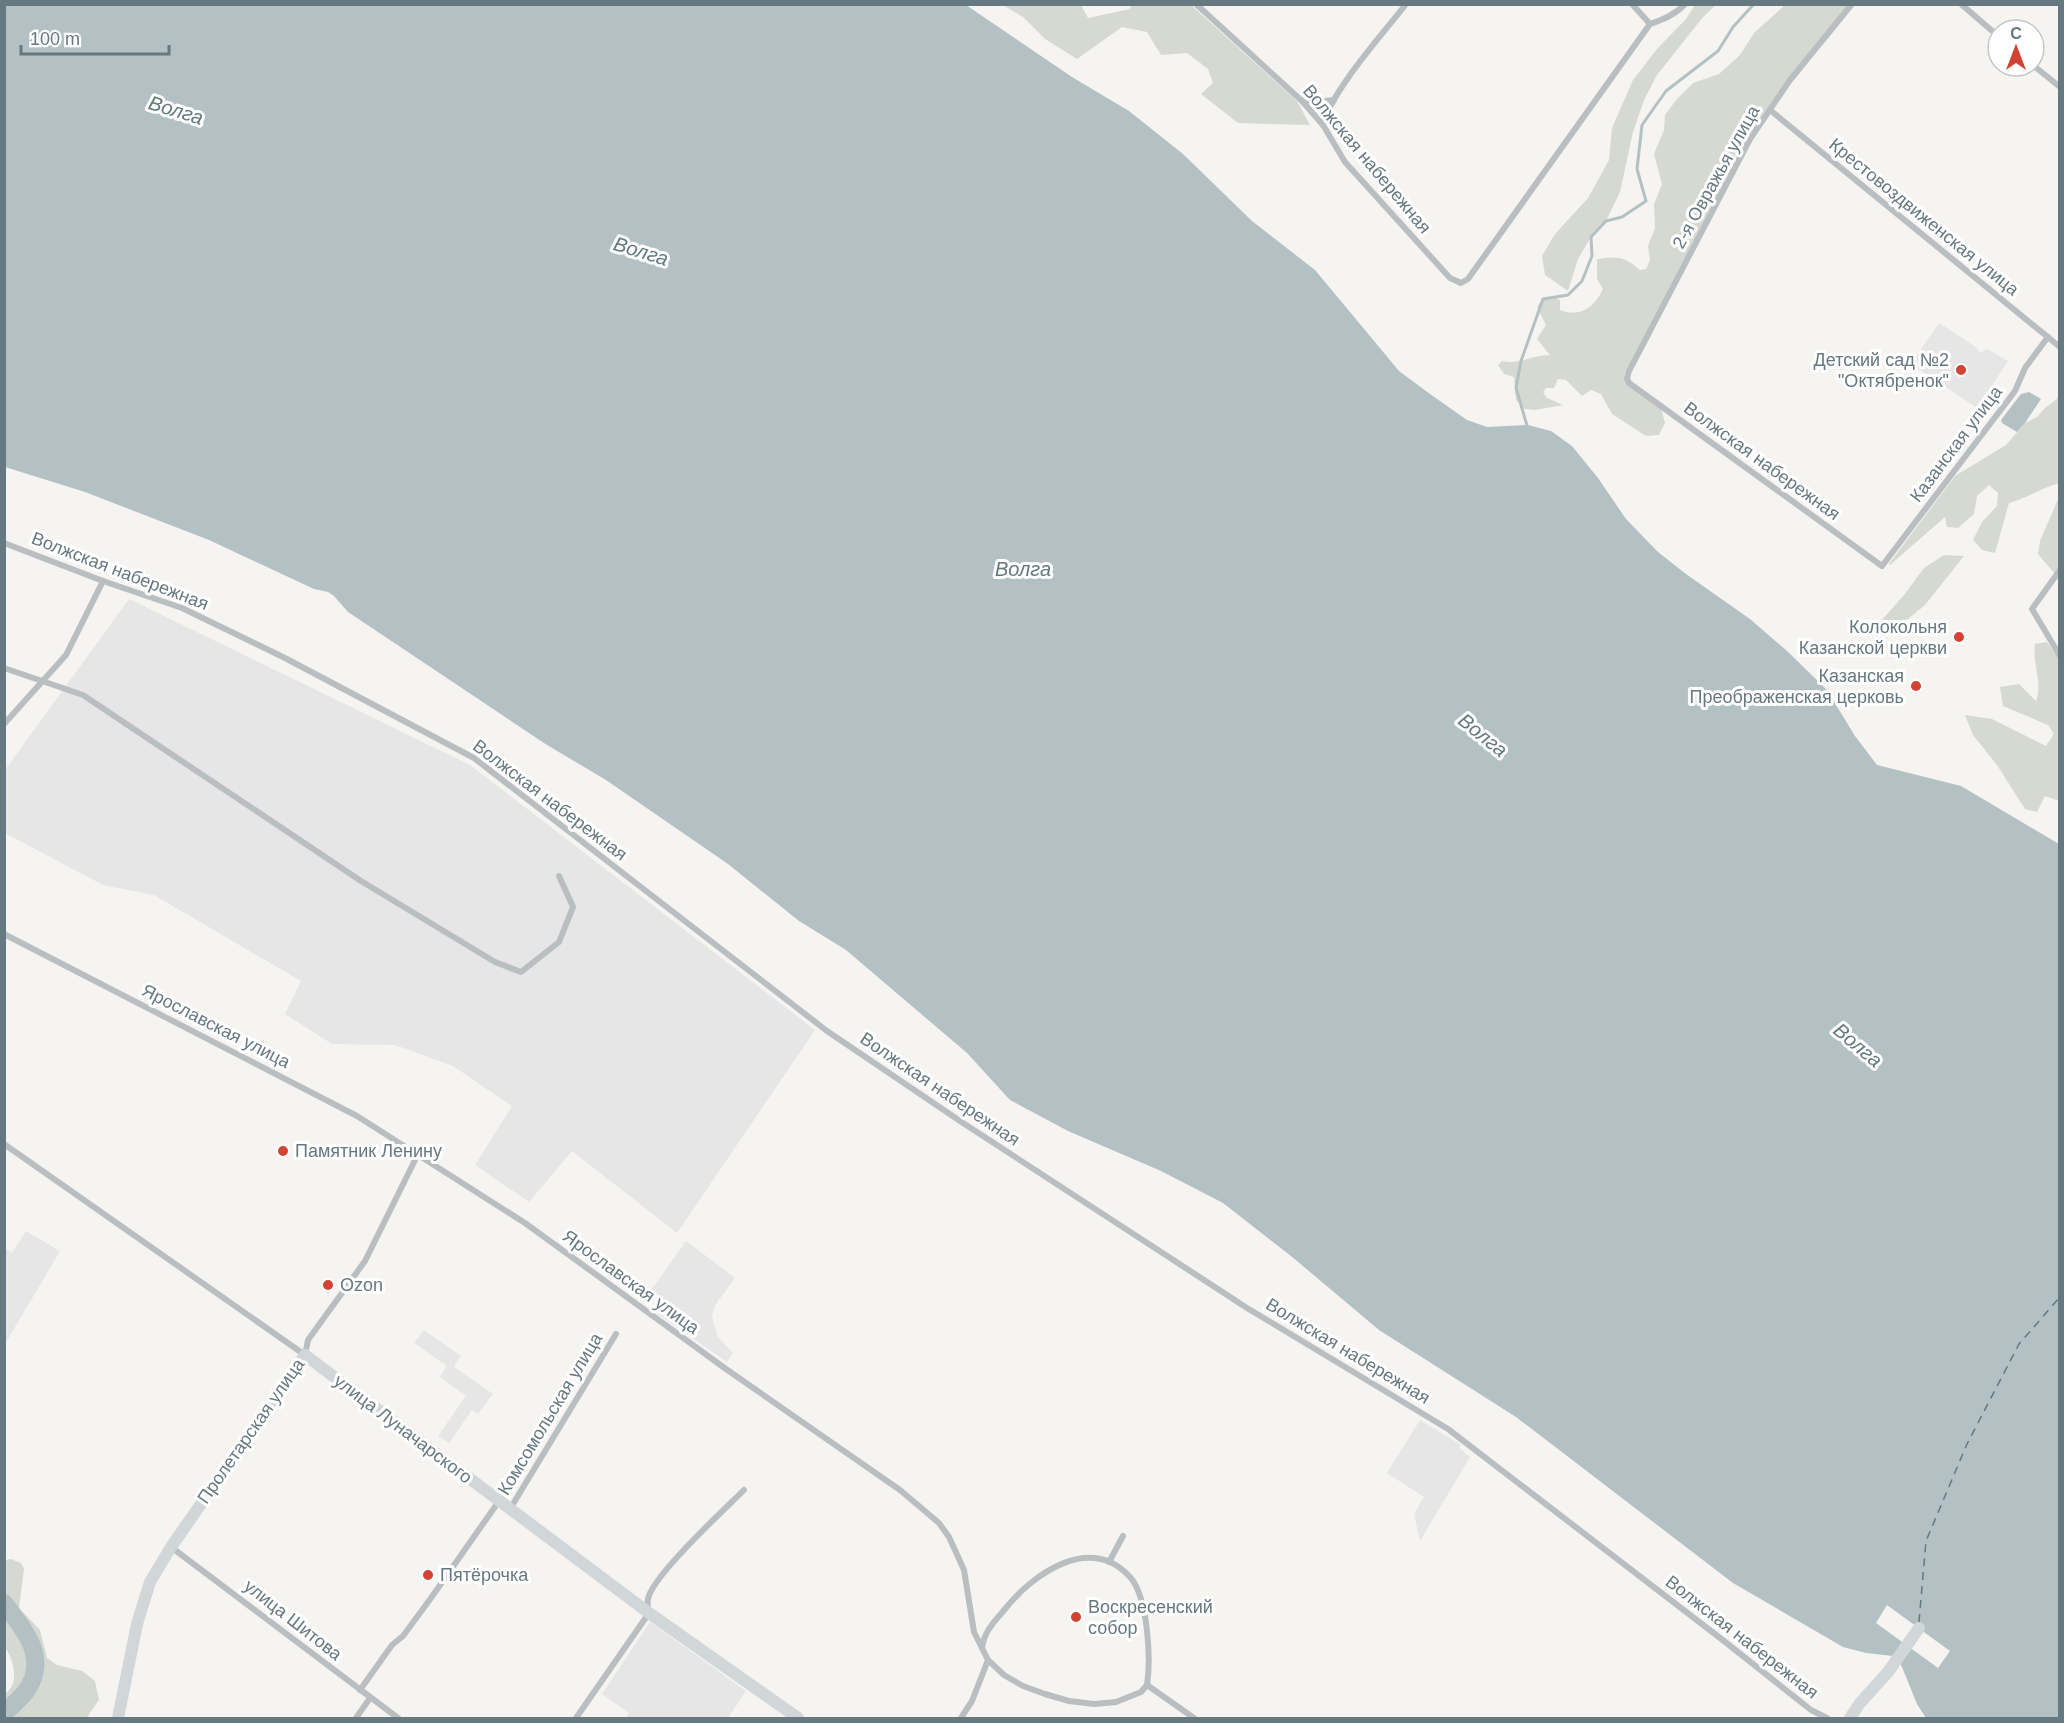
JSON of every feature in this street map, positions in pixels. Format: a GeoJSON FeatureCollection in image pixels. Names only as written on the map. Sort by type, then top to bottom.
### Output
{"type":"FeatureCollection","features":[{"type":"Feature","properties":{"kind":"street","name":"Волжская набережная"},"geometry":{"type":"LineString","coordinates":[[1197,4],[1302,101],[1323,125],[1337,150],[1361,180],[1450,279],[1461,283],[1468,279],[1650,24]]}},
{"type":"Feature","properties":{"kind":"street"},"geometry":{"type":"LineString","coordinates":[[1323,125],[1334,100],[1406,4]]}},
{"type":"Feature","properties":{"kind":"street"},"geometry":{"type":"LineString","coordinates":[[1632,4],[1650,24],[1679,11],[1685,4]]}},
{"type":"Feature","properties":{"kind":"street","name":"2-я Овражья улица"},"geometry":{"type":"LineString","coordinates":[[1627,378],[1750,139],[1790,80],[1852,4]]}},
{"type":"Feature","properties":{"kind":"street"},"geometry":{"type":"LineString","coordinates":[[1961,4],[1986,26]]}},
{"type":"Feature","properties":{"kind":"street"},"geometry":{"type":"LineString","coordinates":[[2046,76],[2060,87]]}},
{"type":"Feature","properties":{"kind":"street"},"geometry":{"type":"LineString","coordinates":[[1302,101],[1334,100]]}},
{"type":"Feature","properties":{"kind":"street","name":"Крестовоздвиженская улица"},"geometry":{"type":"LineString","coordinates":[[1770,110],[2060,347]]}},
{"type":"Feature","properties":{"kind":"street","name":"Казанская улица"},"geometry":{"type":"LineString","coordinates":[[1882,566],[2015,390],[2025,368],[2048,337]]}},
{"type":"Feature","properties":{"kind":"street","name":"Волжская набережная"},"geometry":{"type":"LineString","coordinates":[[1627,378],[1629,383],[1882,566]]}},
{"type":"Feature","properties":{"kind":"street","name":"Волжская набережная"},"geometry":{"type":"LineString","coordinates":[[4,543],[182,608],[230,630],[474,758],[827,1031],[960,1122],[1237,1301],[1448,1429],[1811,1710],[1827,1719]]}},
{"type":"Feature","properties":{"kind":"street"},"geometry":{"type":"LineString","coordinates":[[2060,570],[2032,609],[2060,656]]}},
{"type":"Feature","properties":{"kind":"street"},"geometry":{"type":"LineString","coordinates":[[4,724],[66,655],[103,581]]}},
{"type":"Feature","properties":{"kind":"street"},"geometry":{"type":"LineString","coordinates":[[4,668],[83,695],[361,881],[495,962],[521,972],[559,942],[573,907],[559,876]]}},
{"type":"Feature","properties":{"kind":"street","name":"Ярославская улица"},"geometry":{"type":"LineString","coordinates":[[4,934],[357,1116],[525,1223],[726,1369],[858,1460],[939,1523],[964,1570],[974,1632],[988,1660],[1004,1675],[1023,1686],[1069,1701],[1094,1704],[1116,1702],[1141,1692],[1147,1685]]}},
{"type":"Feature","properties":{"kind":"street","name":"улица Луначарского"},"geometry":{"type":"LineString","coordinates":[[4,1144],[305,1355],[649,1613],[798,1719]]}},
{"type":"Feature","properties":{"kind":"street","name":"Пролетарская улица"},"geometry":{"type":"LineString","coordinates":[[118,1719],[136,1624],[150,1582],[171,1546],[305,1355],[308,1340],[365,1261],[417,1156]]}},
{"type":"Feature","properties":{"kind":"street","name":"Комсомольская улица"},"geometry":{"type":"LineString","coordinates":[[510,1509],[616,1334]]}},
{"type":"Feature","properties":{"kind":"street"},"geometry":{"type":"LineString","coordinates":[[576,1719],[649,1613],[648,1598],[659,1580],[681,1554],[744,1490]]}},
{"type":"Feature","properties":{"kind":"street","name":"Комсомольская улица"},"geometry":{"type":"LineString","coordinates":[[360,1690],[392,1645],[403,1636],[431,1598],[499,1501]]}},
{"type":"Feature","properties":{"kind":"street"},"geometry":{"type":"LineString","coordinates":[[1109,1562],[1123,1536]]}},
{"type":"Feature","properties":{"kind":"street","name":"улица Шитова"},"geometry":{"type":"LineString","coordinates":[[171,1546],[398,1719]]}},
{"type":"Feature","properties":{"kind":"street"},"geometry":{"type":"LineString","coordinates":[[982,1648],[986,1632],[1023,1588],[1035,1579],[1065,1562],[1094,1558],[1109,1562],[1131,1578],[1139,1596],[1144,1615],[1148,1651],[1147,1685],[1194,1719]]}},
{"type":"Feature","properties":{"kind":"street"},"geometry":{"type":"LineString","coordinates":[[1850,1719],[1860,1703],[1888,1672],[1919,1628]]}},
{"type":"Feature","properties":{"kind":"street"},"geometry":{"type":"LineString","coordinates":[[961,1719],[972,1701],[988,1660]]}},
{"type":"Feature","properties":{"kind":"street"},"geometry":{"type":"LineString","coordinates":[[356,1719],[370,1698]]}},
{"type":"Feature","properties":{"kind":"shaded area"},"geometry":{"type":"Polygon","coordinates":[[[1003,5],[1081,5],[1088,18],[1130,9],[1131,5],[1191,5],[1297,101],[1310,125],[1238,123],[1201,94],[1213,83],[1208,69],[1187,53],[1161,55],[1147,32],[1122,27],[1077,59],[1045,39],[1023,17],[1003,5]]]}},
{"type":"Feature","properties":{"kind":"shaded area"},"geometry":{"type":"Polygon","coordinates":[[[1695,5],[1716,5],[1703,17],[1657,75],[1644,100],[1633,132],[1620,192],[1606,221],[1591,237],[1578,259],[1568,291],[1545,275],[1542,256],[1555,234],[1588,198],[1609,160],[1612,128],[1633,80],[1657,49],[1686,19],[1695,5]]]}},
{"type":"Feature","properties":{"kind":"shaded area"},"geometry":{"type":"Polygon","coordinates":[[[1785,5],[1849,5],[1788,78],[1748,137],[1626,370],[1624,377],[1661,408],[1665,423],[1659,435],[1646,436],[1612,414],[1601,394],[1591,390],[1582,396],[1566,380],[1558,379],[1554,388],[1546,388],[1543,392],[1547,398],[1563,405],[1535,410],[1525,409],[1516,400],[1514,377],[1504,374],[1498,365],[1502,361],[1514,362],[1550,355],[1537,339],[1546,325],[1537,307],[1543,299],[1552,296],[1560,300],[1560,310],[1567,312],[1580,312],[1591,306],[1603,289],[1597,279],[1597,259],[1620,258],[1640,270],[1646,269],[1650,260],[1648,246],[1655,228],[1654,204],[1662,184],[1654,154],[1664,130],[1665,115],[1693,83],[1719,74],[1740,55],[1754,33],[1785,5]]]}},
{"type":"Feature","properties":{"kind":"shaded area","name":"Детский сад №2 \"Октябренок\""},"geometry":{"type":"Polygon","coordinates":[[[1939,323],[1976,347],[1980,353],[1987,349],[2008,361],[1977,408],[1911,364],[1939,323]]]}},
{"type":"Feature","properties":{"kind":"shaded area"},"geometry":{"type":"Polygon","coordinates":[[[2059,393],[2059,483],[2009,503],[1995,553],[1982,550],[1973,540],[1982,522],[1997,506],[1998,493],[1989,485],[1977,496],[1974,514],[1958,528],[1947,527],[1945,517],[1890,565],[1955,476],[2006,445],[2025,423],[2037,417],[2057,399],[2059,393]]]}},
{"type":"Feature","properties":{"kind":"shaded area"},"geometry":{"type":"Polygon","coordinates":[[[2059,497],[2059,567],[2055,574],[2038,554],[2040,541],[2059,497]]]}},
{"type":"Feature","properties":{"kind":"shaded area"},"geometry":{"type":"Polygon","coordinates":[[[1944,555],[1964,556],[1925,605],[1908,619],[1879,627],[1881,621],[1924,568],[1944,555]]]}},
{"type":"Feature","properties":{"kind":"shaded area"},"geometry":{"type":"Polygon","coordinates":[[[129,599],[470,765],[815,1030],[677,1233],[572,1151],[529,1202],[475,1165],[512,1106],[453,1066],[395,1045],[332,1044],[285,1014],[301,981],[154,895],[103,885],[5,833],[5,770],[129,599]]]}},
{"type":"Feature","properties":{"kind":"shaded area"},"geometry":{"type":"Polygon","coordinates":[[[2047,642],[2059,659],[2059,801],[2045,796],[2037,812],[2025,809],[1997,765],[1973,735],[1965,715],[1992,719],[2046,746],[2054,734],[2048,725],[2003,706],[2000,687],[2019,684],[2036,701],[2038,680],[2035,644],[2047,642]]]}},
{"type":"Feature","properties":{"kind":"shaded area"},"geometry":{"type":"Polygon","coordinates":[[[26,1231],[60,1251],[5,1344],[5,1248],[12,1253],[26,1231]]]}},
{"type":"Feature","properties":{"kind":"shaded area"},"geometry":{"type":"Polygon","coordinates":[[[686,1241],[735,1278],[715,1305],[712,1317],[718,1337],[733,1353],[727,1362],[652,1310],[659,1299],[650,1292],[686,1241]]]}},
{"type":"Feature","properties":{"kind":"shaded area"},"geometry":{"type":"Polygon","coordinates":[[[424,1330],[461,1356],[454,1367],[493,1394],[478,1414],[472,1410],[449,1443],[438,1436],[466,1396],[440,1377],[447,1366],[414,1343],[424,1330]]]}},
{"type":"Feature","properties":{"kind":"shaded area"},"geometry":{"type":"Polygon","coordinates":[[[1420,1420],[1461,1445],[1459,1448],[1470,1457],[1420,1541],[1414,1514],[1424,1497],[1387,1473],[1420,1420]]]}},
{"type":"Feature","properties":{"kind":"shaded area"},"geometry":{"type":"Polygon","coordinates":[[[11,1559],[21,1563],[24,1569],[19,1608],[40,1630],[47,1658],[57,1665],[82,1671],[95,1681],[99,1700],[88,1718],[5,1718],[5,1694],[13,1684],[14,1677],[10,1657],[4,1645],[5,1560],[11,1559]]]}},
{"type":"Feature","properties":{"kind":"shaded area"},"geometry":{"type":"Polygon","coordinates":[[[650,1622],[746,1691],[728,1718],[626,1718],[629,1713],[602,1694],[650,1622]]]}},
{"type":"Feature","properties":{"kind":"water","name":"Волга"},"geometry":{"type":"Polygon","coordinates":[[[4,5],[966,5],[1072,77],[1129,111],[1183,154],[1252,221],[1315,270],[1399,371],[1430,394],[1467,420],[1487,427],[1528,425],[1551,431],[1572,446],[1598,478],[1626,519],[1658,552],[1750,619],[1827,690],[1855,736],[1877,765],[1961,786],[2059,844],[2059,1718],[1926,1718],[1917,1704],[1900,1662],[1893,1656],[1866,1653],[1843,1647],[1733,1583],[1516,1417],[1379,1330],[1291,1256],[1223,1203],[1161,1171],[1068,1131],[1010,1100],[967,1053],[846,950],[799,921],[728,864],[606,780],[547,745],[348,612],[328,592],[314,589],[209,540],[85,492],[5,467],[4,5]]]}},
{"type":"Feature","properties":{"kind":"water"},"geometry":{"type":"Polygon","coordinates":[[[2029,392],[2041,399],[2017,432],[2001,420],[2021,394],[2029,392]]]}},
{"type":"Feature","properties":{"kind":"pier"},"geometry":{"type":"Polygon","coordinates":[[[1887,1605],[1950,1651],[1938,1668],[1876,1623],[1887,1605]]]}},
{"type":"Feature","properties":{"kind":"waterway"},"geometry":{"type":"LineString","coordinates":[[1528,429],[1516,388],[1521,361],[1543,299],[1568,295],[1582,281],[1592,256],[1591,237],[1606,221],[1622,217],[1646,201],[1637,169],[1642,125],[1666,91],[1718,51],[1733,27],[1754,4]]}},
{"type":"Feature","properties":{"kind":"waterway"},"geometry":{"type":"LineString","coordinates":[[4,1603],[26,1634],[35,1655],[36,1666],[27,1690],[4,1713]]}},
{"type":"Feature","properties":{"kind":"ferry route"},"geometry":{"type":"LineString","coordinates":[[1919,1622],[1926,1541],[1967,1444],[2019,1344],[2060,1297]]}},
{"type":"Feature","properties":{"kind":"place","name":"Детский сад №2 \"Октябренок\""},"geometry":{"type":"Point","coordinates":[1961,370]}},
{"type":"Feature","properties":{"kind":"place","name":"Колокольня Казанской церкви"},"geometry":{"type":"Point","coordinates":[1959,637]}},
{"type":"Feature","properties":{"kind":"place","name":"Казанская Преображенская церковь"},"geometry":{"type":"Point","coordinates":[1916,686]}},
{"type":"Feature","properties":{"kind":"place","name":"Памятник Ленину"},"geometry":{"type":"Point","coordinates":[283,1151]}},
{"type":"Feature","properties":{"kind":"place","name":"Ozon"},"geometry":{"type":"Point","coordinates":[328,1285]}},
{"type":"Feature","properties":{"kind":"place","name":"Пятёрочка"},"geometry":{"type":"Point","coordinates":[428,1575]}},
{"type":"Feature","properties":{"kind":"place","name":"Воскресенский собор"},"geometry":{"type":"Point","coordinates":[1076,1617]}}]}
